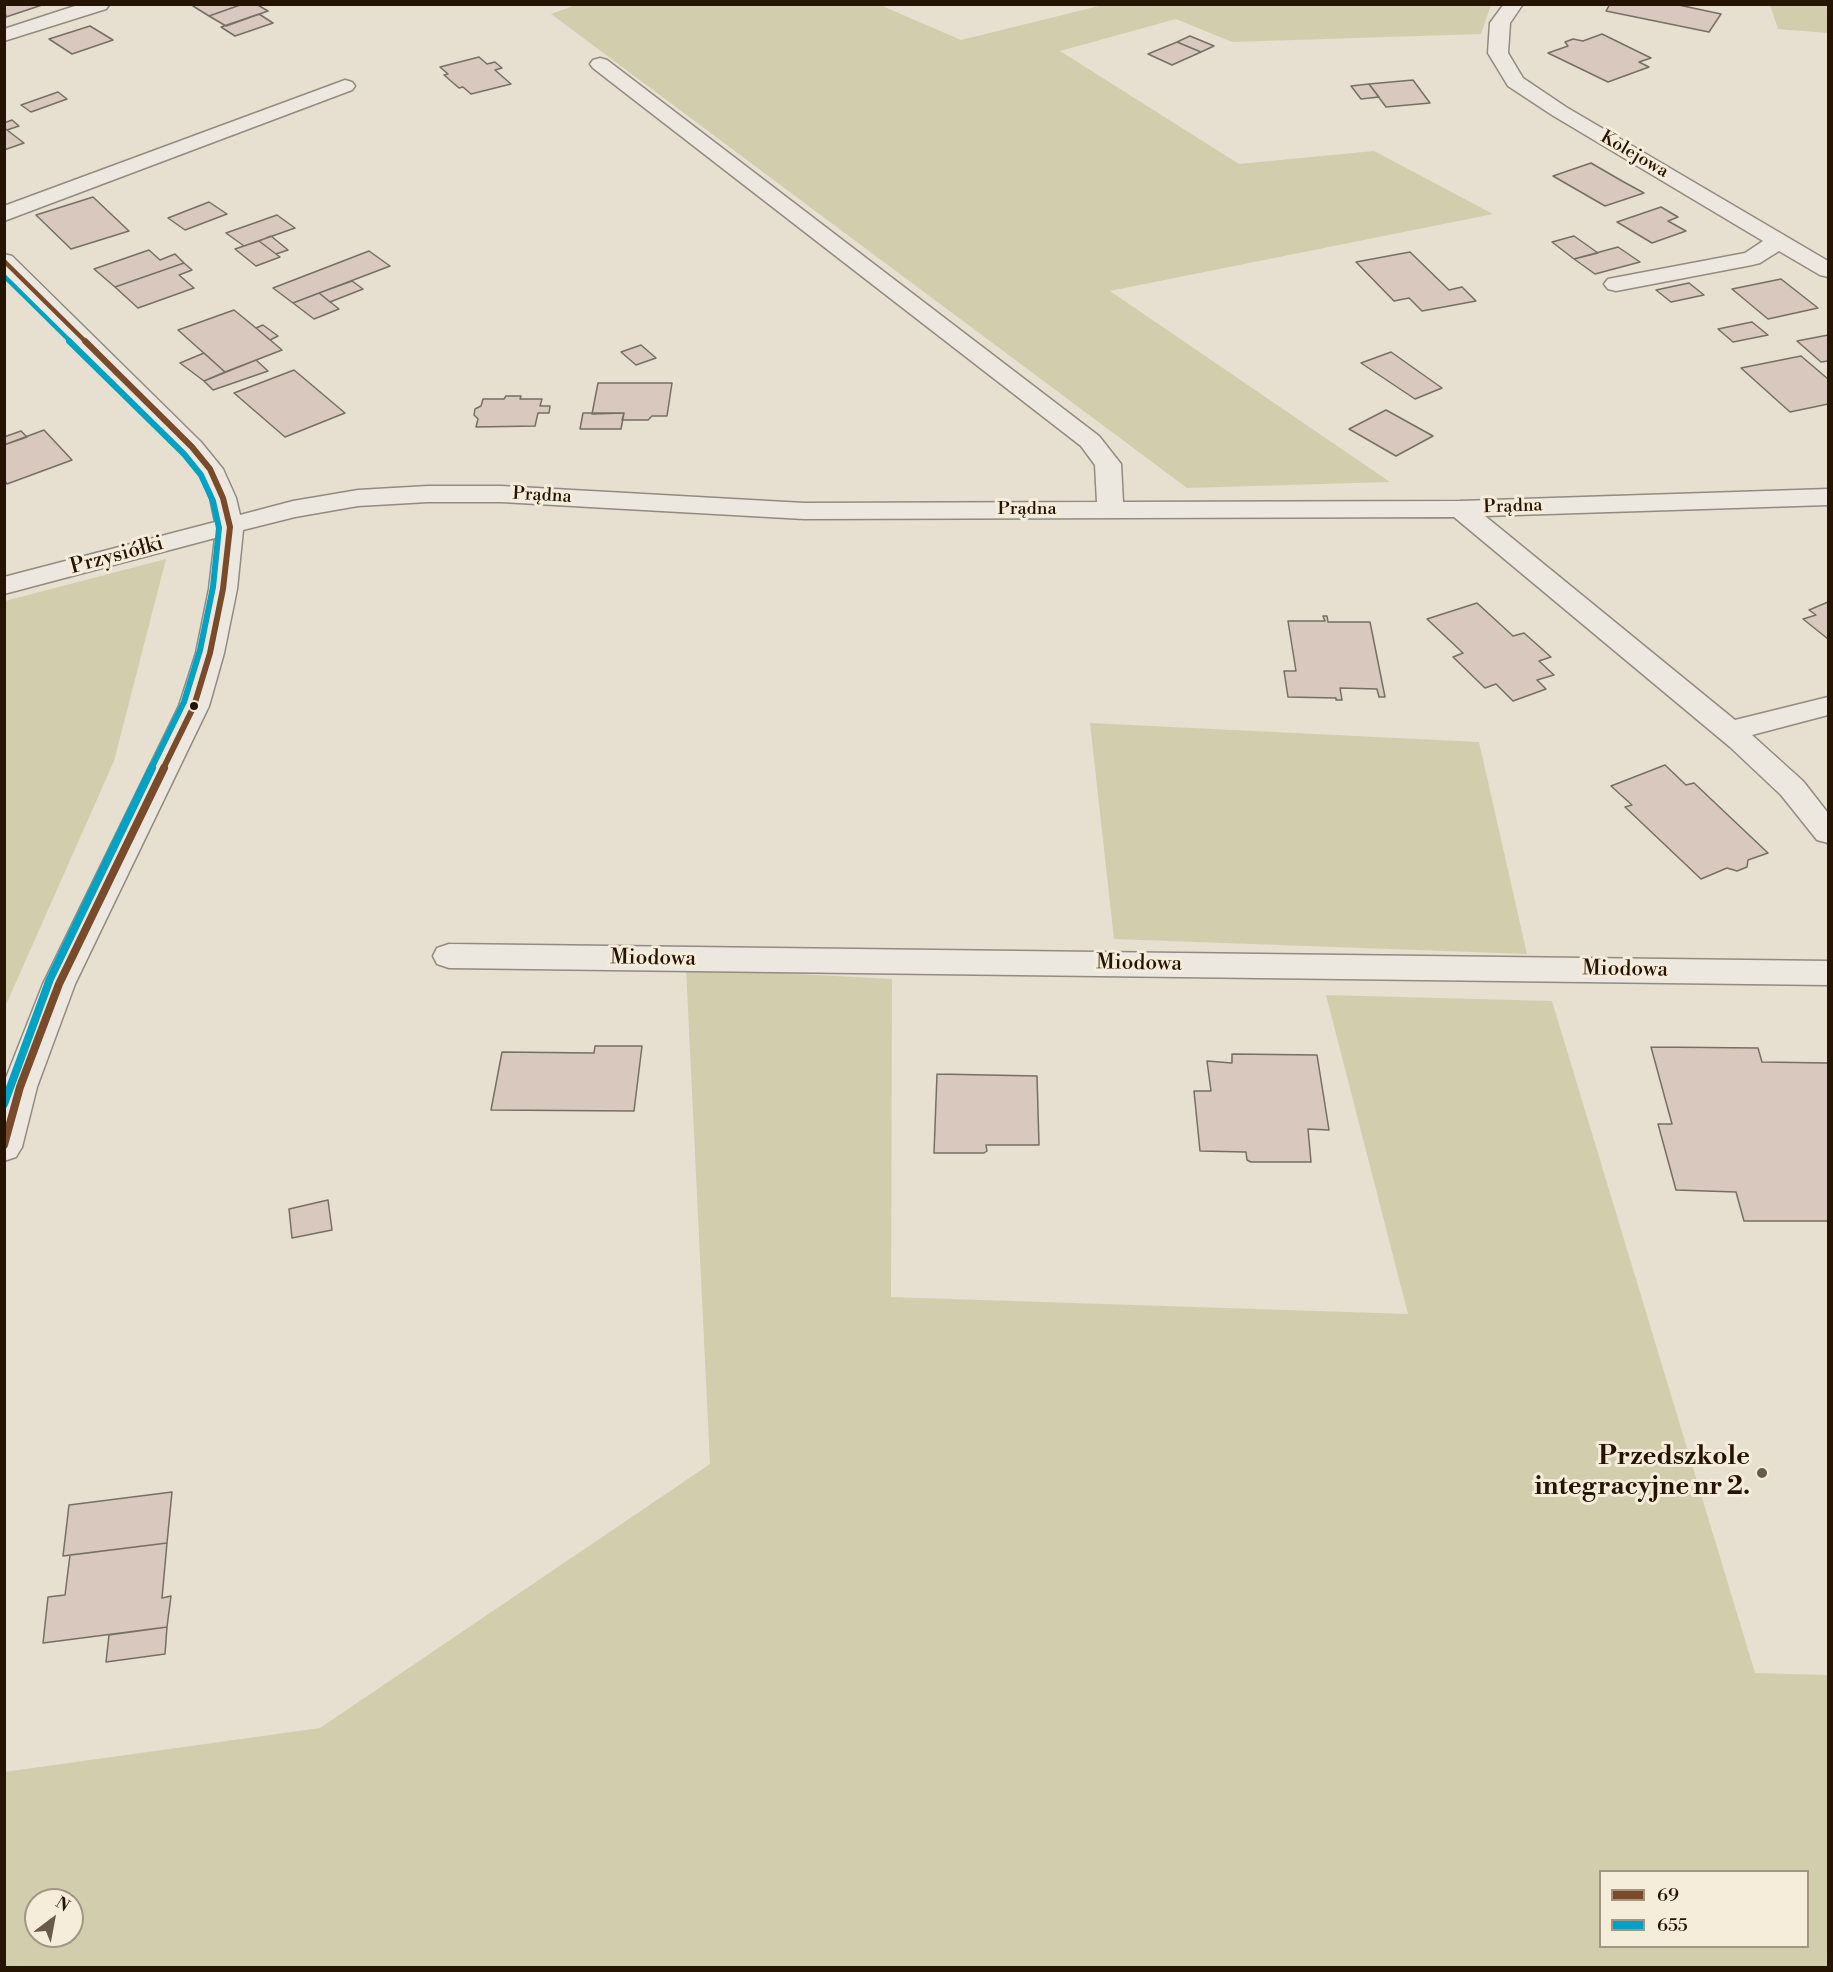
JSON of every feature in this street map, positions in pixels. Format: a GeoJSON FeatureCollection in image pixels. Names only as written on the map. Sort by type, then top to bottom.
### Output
{"type":"FeatureCollection","features":[{"type":"Feature","properties":{"kind":"street","name":"Kolejowa"},"geometry":{"type":"LineString","coordinates":[[1514,4],[1500,23],[1498,53],[1515,82],[1559,111],[1828,270]]}},
{"type":"Feature","properties":{"kind":"street"},"geometry":{"type":"LineString","coordinates":[[4,35],[99,5]]}},
{"type":"Feature","properties":{"kind":"street"},"geometry":{"type":"LineString","coordinates":[[600,64],[1090,441],[1108,464],[1110,510]]}},
{"type":"Feature","properties":{"kind":"street"},"geometry":{"type":"LineString","coordinates":[[4,214],[345,86]]}},
{"type":"Feature","properties":{"kind":"street"},"geometry":{"type":"LineString","coordinates":[[1616,284],[1752,258],[1780,240]]}},
{"type":"Feature","properties":{"kind":"street"},"geometry":{"type":"LineString","coordinates":[[4,261],[192,447],[210,469],[223,498],[230,527],[221,600],[210,654],[194,706],[58,984],[20,1087],[4,1147]]}},
{"type":"Feature","properties":{"kind":"street","name":"Prądna"},"geometry":{"type":"LineString","coordinates":[[230,527],[293,509],[347,500],[428,494],[501,494],[804,511],[1460,508],[1828,497]]}},
{"type":"Feature","properties":{"kind":"street"},"geometry":{"type":"LineString","coordinates":[[1460,508],[1730,731],[1792,788],[1828,833]]}},
{"type":"Feature","properties":{"kind":"street","name":"Przysiółki"},"geometry":{"type":"LineString","coordinates":[[4,586],[230,527]]}},
{"type":"Feature","properties":{"kind":"street"},"geometry":{"type":"LineString","coordinates":[[1730,731],[1828,706]]}},
{"type":"Feature","properties":{"kind":"street","name":"Miodowa"},"geometry":{"type":"LineString","coordinates":[[449,956],[1828,973]]}},
{"type":"Feature","properties":{"kind":"shaded area"},"geometry":{"type":"Polygon","coordinates":[[[576,5],[880,5],[961,40],[1103,5],[1491,5],[1481,34],[1232,42],[1176,19],[1060,51],[1239,164],[1374,151],[1493,214],[1110,291],[1390,482],[1187,488],[551,14],[576,5]]]}},
{"type":"Feature","properties":{"kind":"shaded area"},"geometry":{"type":"Polygon","coordinates":[[[1770,5],[1828,5],[1828,33],[1778,29],[1770,5]]]}},
{"type":"Feature","properties":{"kind":"shaded area"},"geometry":{"type":"Polygon","coordinates":[[[166,559],[114,761],[5,1007],[5,601],[166,559]]]}},
{"type":"Feature","properties":{"kind":"shaded area"},"geometry":{"type":"Polygon","coordinates":[[[1090,723],[1479,742],[1527,954],[1114,939],[1090,723]]]}},
{"type":"Feature","properties":{"kind":"shaded area"},"geometry":{"type":"Polygon","coordinates":[[[686,968],[892,979],[891,1297],[1408,1314],[1326,995],[1552,1001],[1755,1673],[1828,1675],[1828,1967],[5,1967],[4,1772],[320,1728],[710,1464],[686,968]]]}},
{"type":"Feature","properties":{"kind":"building"},"geometry":{"type":"Polygon","coordinates":[[[4,4],[42,4],[42,5],[6,17],[4,4]]]}},
{"type":"Feature","properties":{"kind":"building"},"geometry":{"type":"Polygon","coordinates":[[[196,4],[243,4],[209,16],[193,6],[196,4]]]}},
{"type":"Feature","properties":{"kind":"building"},"geometry":{"type":"Polygon","coordinates":[[[243,4],[256,4],[268,11],[226,26],[209,16],[243,4]]]}},
{"type":"Feature","properties":{"kind":"building"},"geometry":{"type":"Polygon","coordinates":[[[1610,4],[1674,4],[1721,14],[1709,32],[1606,11],[1610,4]]]}},
{"type":"Feature","properties":{"kind":"building"},"geometry":{"type":"Polygon","coordinates":[[[259,14],[273,23],[235,36],[221,27],[259,14]]]}},
{"type":"Feature","properties":{"kind":"building"},"geometry":{"type":"Polygon","coordinates":[[[90,26],[113,40],[72,54],[49,39],[90,26]]]}},
{"type":"Feature","properties":{"kind":"building"},"geometry":{"type":"Polygon","coordinates":[[[1602,34],[1651,58],[1639,62],[1649,67],[1608,82],[1548,53],[1568,46],[1565,42],[1573,39],[1583,41],[1602,34]]]}},
{"type":"Feature","properties":{"kind":"building"},"geometry":{"type":"Polygon","coordinates":[[[1190,36],[1214,46],[1201,52],[1177,42],[1190,36]]]}},
{"type":"Feature","properties":{"kind":"building"},"geometry":{"type":"Polygon","coordinates":[[[1177,42],[1201,52],[1172,65],[1148,54],[1177,42]]]}},
{"type":"Feature","properties":{"kind":"building"},"geometry":{"type":"Polygon","coordinates":[[[479,57],[487,64],[495,62],[502,68],[495,70],[511,84],[471,94],[463,87],[459,88],[444,75],[448,74],[440,67],[479,57]]]}},
{"type":"Feature","properties":{"kind":"building"},"geometry":{"type":"Polygon","coordinates":[[[1413,80],[1430,103],[1386,107],[1369,84],[1413,80]]]}},
{"type":"Feature","properties":{"kind":"building"},"geometry":{"type":"Polygon","coordinates":[[[1369,84],[1379,97],[1361,99],[1351,86],[1369,84]]]}},
{"type":"Feature","properties":{"kind":"building"},"geometry":{"type":"Polygon","coordinates":[[[58,92],[67,99],[31,112],[21,105],[58,92]]]}},
{"type":"Feature","properties":{"kind":"building"},"geometry":{"type":"Polygon","coordinates":[[[12,120],[19,126],[7,130],[4,128],[4,123],[12,120]]]}},
{"type":"Feature","properties":{"kind":"building"},"geometry":{"type":"Polygon","coordinates":[[[4,128],[7,130],[24,143],[4,150],[4,128]]]}},
{"type":"Feature","properties":{"kind":"building"},"geometry":{"type":"Polygon","coordinates":[[[1591,163],[1644,193],[1605,206],[1553,176],[1591,163]]]}},
{"type":"Feature","properties":{"kind":"building"},"geometry":{"type":"Polygon","coordinates":[[[93,197],[129,231],[71,249],[36,215],[93,197]]]}},
{"type":"Feature","properties":{"kind":"building"},"geometry":{"type":"Polygon","coordinates":[[[209,202],[227,214],[185,230],[168,218],[209,202]]]}},
{"type":"Feature","properties":{"kind":"building"},"geometry":{"type":"Polygon","coordinates":[[[1661,207],[1678,217],[1668,221],[1686,231],[1652,243],[1617,222],[1661,207]]]}},
{"type":"Feature","properties":{"kind":"building"},"geometry":{"type":"Polygon","coordinates":[[[277,215],[295,228],[244,246],[226,233],[277,215]]]}},
{"type":"Feature","properties":{"kind":"building"},"geometry":{"type":"Polygon","coordinates":[[[271,236],[288,250],[276,254],[259,241],[271,236]]]}},
{"type":"Feature","properties":{"kind":"building"},"geometry":{"type":"Polygon","coordinates":[[[1574,236],[1598,253],[1574,259],[1552,242],[1574,236]]]}},
{"type":"Feature","properties":{"kind":"building"},"geometry":{"type":"Polygon","coordinates":[[[259,241],[280,257],[256,266],[235,249],[259,241]]]}},
{"type":"Feature","properties":{"kind":"building"},"geometry":{"type":"Polygon","coordinates":[[[1618,247],[1640,262],[1595,274],[1574,259],[1618,247]]]}},
{"type":"Feature","properties":{"kind":"building"},"geometry":{"type":"Polygon","coordinates":[[[149,250],[160,260],[175,254],[184,263],[115,287],[94,269],[149,250]]]}},
{"type":"Feature","properties":{"kind":"building"},"geometry":{"type":"Polygon","coordinates":[[[369,251],[390,266],[293,303],[273,288],[369,251]]]}},
{"type":"Feature","properties":{"kind":"building"},"geometry":{"type":"Polygon","coordinates":[[[1410,252],[1449,290],[1462,287],[1476,301],[1422,311],[1409,298],[1394,301],[1356,262],[1410,252]]]}},
{"type":"Feature","properties":{"kind":"building"},"geometry":{"type":"Polygon","coordinates":[[[184,263],[192,270],[179,275],[194,288],[138,308],[115,287],[184,263]]]}},
{"type":"Feature","properties":{"kind":"building"},"geometry":{"type":"Polygon","coordinates":[[[1781,279],[1818,308],[1768,319],[1732,289],[1781,279]]]}},
{"type":"Feature","properties":{"kind":"building"},"geometry":{"type":"Polygon","coordinates":[[[352,281],[363,289],[330,302],[319,293],[352,281]]]}},
{"type":"Feature","properties":{"kind":"building"},"geometry":{"type":"Polygon","coordinates":[[[1689,283],[1704,295],[1671,302],[1656,290],[1689,283]]]}},
{"type":"Feature","properties":{"kind":"building"},"geometry":{"type":"Polygon","coordinates":[[[319,293],[339,309],[314,319],[293,303],[319,293]]]}},
{"type":"Feature","properties":{"kind":"building"},"geometry":{"type":"Polygon","coordinates":[[[234,310],[282,350],[225,372],[178,330],[234,310]]]}},
{"type":"Feature","properties":{"kind":"building"},"geometry":{"type":"Polygon","coordinates":[[[1752,322],[1768,335],[1733,342],[1718,329],[1752,322]]]}},
{"type":"Feature","properties":{"kind":"building"},"geometry":{"type":"Polygon","coordinates":[[[263,325],[278,336],[270,340],[256,328],[263,325]]]}},
{"type":"Feature","properties":{"kind":"building"},"geometry":{"type":"Polygon","coordinates":[[[1828,335],[1828,361],[1821,362],[1797,341],[1828,335]]]}},
{"type":"Feature","properties":{"kind":"building"},"geometry":{"type":"Polygon","coordinates":[[[641,345],[656,358],[636,365],[621,352],[641,345]]]}},
{"type":"Feature","properties":{"kind":"building"},"geometry":{"type":"Polygon","coordinates":[[[1391,352],[1442,388],[1415,399],[1361,363],[1391,352]]]}},
{"type":"Feature","properties":{"kind":"building"},"geometry":{"type":"Polygon","coordinates":[[[204,353],[225,372],[204,381],[180,363],[204,353]]]}},
{"type":"Feature","properties":{"kind":"building"},"geometry":{"type":"Polygon","coordinates":[[[1801,356],[1828,379],[1828,404],[1790,412],[1741,368],[1801,356]]]}},
{"type":"Feature","properties":{"kind":"building"},"geometry":{"type":"Polygon","coordinates":[[[256,360],[268,371],[213,390],[204,381],[256,360]]]}},
{"type":"Feature","properties":{"kind":"building"},"geometry":{"type":"Polygon","coordinates":[[[294,370],[345,413],[285,437],[234,393],[294,370]]]}},
{"type":"Feature","properties":{"kind":"building"},"geometry":{"type":"Polygon","coordinates":[[[598,383],[672,383],[667,416],[652,416],[648,420],[622,420],[624,413],[592,414],[598,383]]]}},
{"type":"Feature","properties":{"kind":"building"},"geometry":{"type":"Polygon","coordinates":[[[506,396],[521,396],[520,399],[542,399],[540,406],[550,406],[549,413],[538,413],[535,426],[476,427],[478,419],[474,415],[475,409],[481,406],[483,399],[504,399],[506,396]]]}},
{"type":"Feature","properties":{"kind":"building"},"geometry":{"type":"Polygon","coordinates":[[[1386,410],[1433,436],[1396,456],[1349,429],[1386,410]]]}},
{"type":"Feature","properties":{"kind":"building"},"geometry":{"type":"Polygon","coordinates":[[[583,413],[624,413],[621,429],[580,429],[583,413]]]}},
{"type":"Feature","properties":{"kind":"building"},"geometry":{"type":"Polygon","coordinates":[[[44,430],[72,460],[7,484],[4,480],[4,445],[44,430]]]}},
{"type":"Feature","properties":{"kind":"building"},"geometry":{"type":"Polygon","coordinates":[[[21,431],[27,437],[4,445],[4,437],[21,431]]]}},
{"type":"Feature","properties":{"kind":"building"},"geometry":{"type":"Polygon","coordinates":[[[1828,602],[1828,639],[1803,619],[1816,615],[1809,610],[1828,602]]]}},
{"type":"Feature","properties":{"kind":"building"},"geometry":{"type":"Polygon","coordinates":[[[1477,603],[1513,636],[1524,633],[1551,657],[1539,661],[1554,675],[1537,680],[1546,689],[1513,701],[1496,684],[1485,688],[1453,657],[1463,653],[1427,619],[1477,603]]]}},
{"type":"Feature","properties":{"kind":"building"},"geometry":{"type":"Polygon","coordinates":[[[1323,616],[1327,616],[1328,622],[1370,622],[1385,697],[1379,697],[1377,689],[1340,688],[1342,700],[1288,697],[1284,671],[1296,671],[1288,621],[1325,621],[1323,616]]]}},
{"type":"Feature","properties":{"kind":"building"},"geometry":{"type":"Polygon","coordinates":[[[1665,765],[1686,785],[1694,783],[1768,853],[1748,860],[1747,867],[1737,871],[1727,868],[1701,879],[1625,807],[1632,805],[1611,786],[1665,765]]]}},
{"type":"Feature","properties":{"kind":"building"},"geometry":{"type":"Polygon","coordinates":[[[595,1046],[642,1046],[634,1111],[491,1110],[502,1052],[594,1053],[595,1046]]]}},
{"type":"Feature","properties":{"kind":"building"},"geometry":{"type":"Polygon","coordinates":[[[1651,1047],[1758,1048],[1762,1062],[1828,1063],[1828,1221],[1744,1221],[1736,1192],[1676,1190],[1658,1124],[1672,1124],[1651,1047]]]}},
{"type":"Feature","properties":{"kind":"building"},"geometry":{"type":"Polygon","coordinates":[[[1232,1054],[1317,1055],[1329,1130],[1308,1129],[1311,1162],[1251,1162],[1247,1160],[1246,1152],[1200,1151],[1194,1091],[1211,1091],[1207,1061],[1232,1063],[1232,1054]]]}},
{"type":"Feature","properties":{"kind":"building"},"geometry":{"type":"Polygon","coordinates":[[[937,1074],[1037,1076],[1039,1145],[986,1145],[987,1151],[984,1153],[934,1153],[937,1074]]]}},
{"type":"Feature","properties":{"kind":"building"},"geometry":{"type":"Polygon","coordinates":[[[328,1200],[332,1230],[292,1238],[289,1209],[328,1200]]]}},
{"type":"Feature","properties":{"kind":"building"},"geometry":{"type":"Polygon","coordinates":[[[172,1492],[167,1543],[63,1556],[69,1505],[172,1492]]]}},
{"type":"Feature","properties":{"kind":"building"},"geometry":{"type":"Polygon","coordinates":[[[167,1543],[162,1598],[171,1596],[167,1627],[43,1643],[48,1597],[65,1595],[70,1555],[167,1543]]]}},
{"type":"Feature","properties":{"kind":"building"},"geometry":{"type":"Polygon","coordinates":[[[167,1627],[165,1654],[106,1662],[109,1635],[167,1627]]]}},
{"type":"Feature","properties":{"kind":"transit line","name":"69"},"geometry":{"type":"LineString","coordinates":[[4,261],[192,447],[210,469],[223,498],[230,527],[223,589],[210,653],[194,706],[59,984],[20,1087],[4,1145]]}},
{"type":"Feature","properties":{"kind":"transit line","name":"655"},"geometry":{"type":"LineString","coordinates":[[4,276],[184,454],[201,475],[213,501],[219,528],[213,587],[200,650],[184,702],[50,979],[4,1104]]}},
{"type":"Feature","properties":{"kind":"place","name":"Przedszkole integracyjne nr 2."},"geometry":{"type":"Point","coordinates":[1762,1473]}}]}
